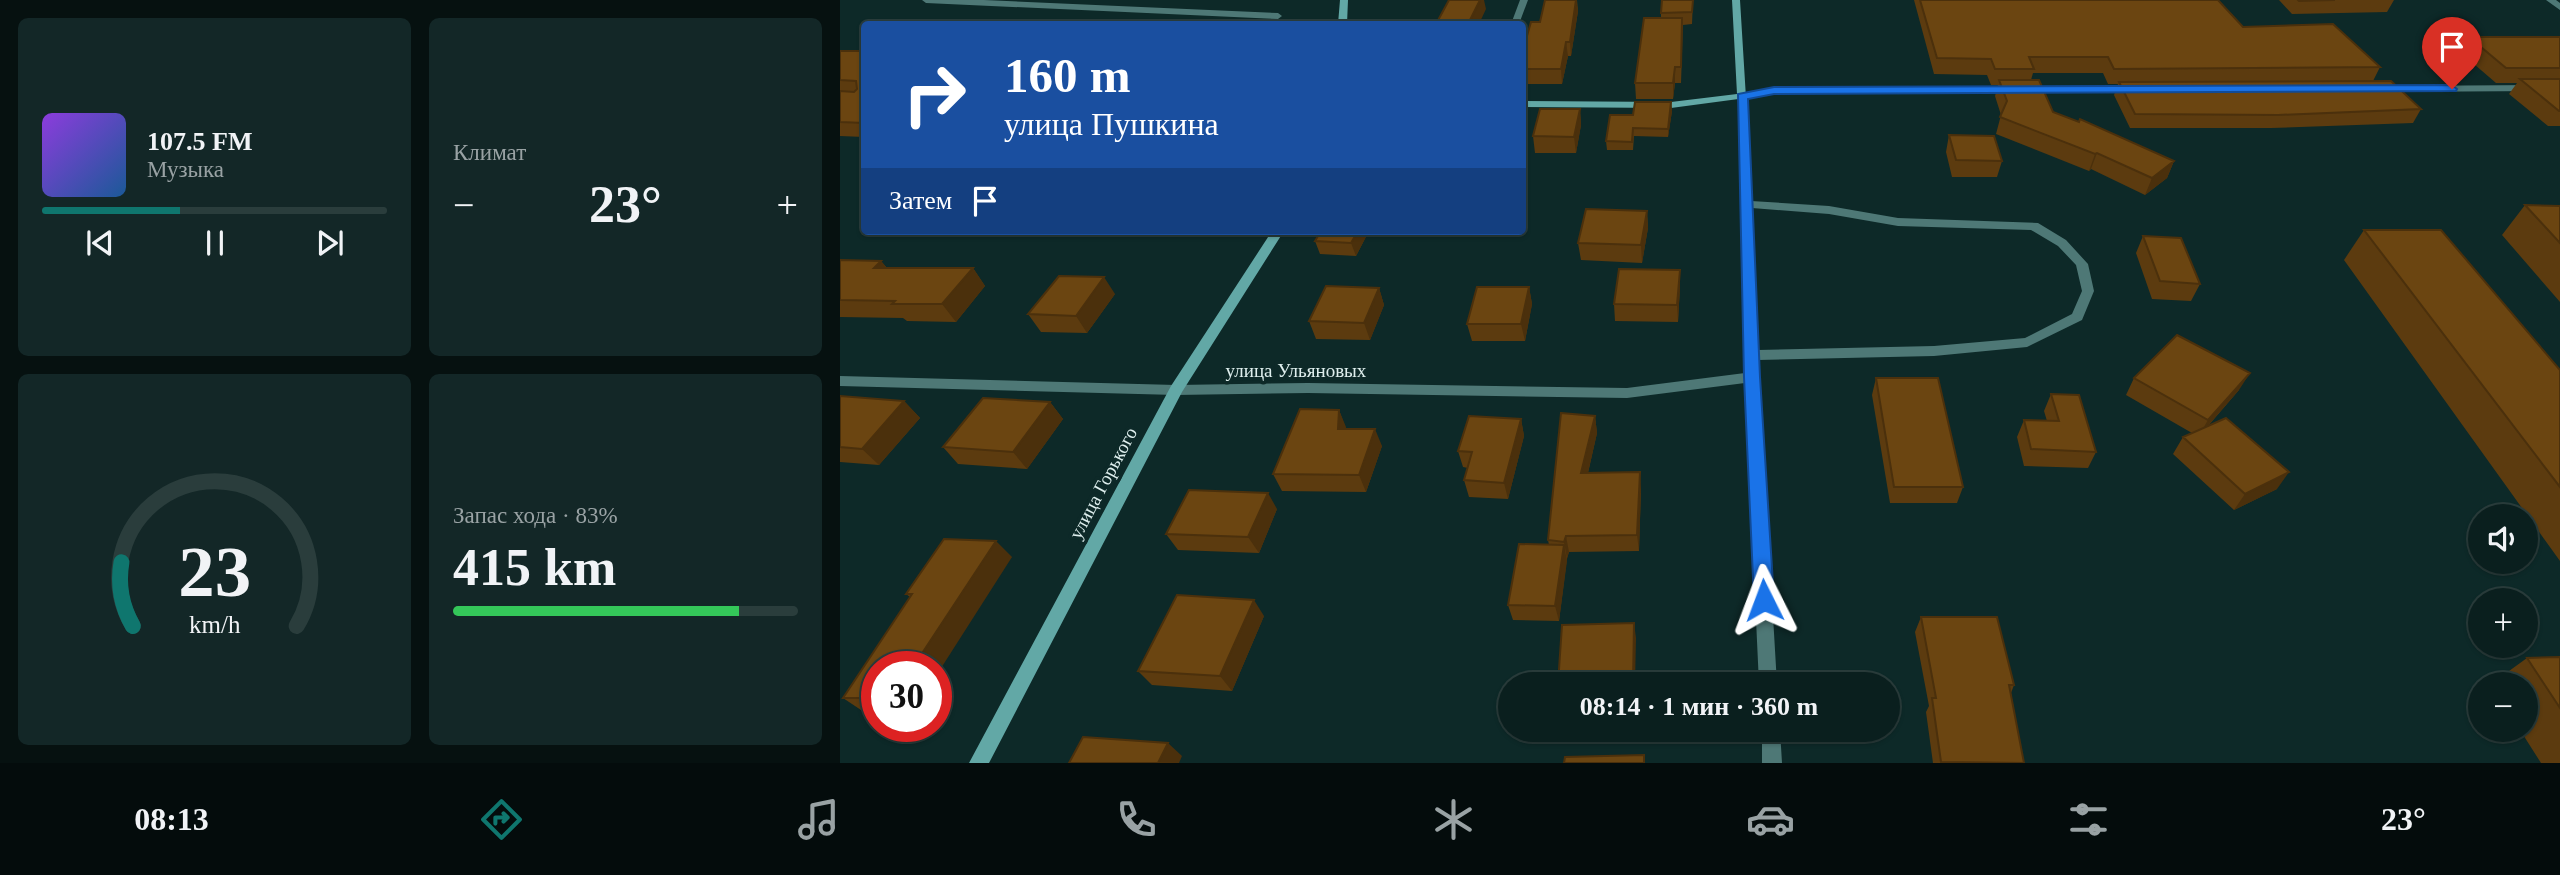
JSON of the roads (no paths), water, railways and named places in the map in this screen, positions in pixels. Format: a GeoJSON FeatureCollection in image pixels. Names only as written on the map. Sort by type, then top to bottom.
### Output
{"type":"FeatureCollection","features":[{"type":"Feature","properties":{"kind":"main road"},"geometry":{"type":"LineString","coordinates":[[1343,21],[1344,0]]}},
{"type":"Feature","properties":{"kind":"main road"},"geometry":{"type":"LineString","coordinates":[[1526,104],[1671,105],[1742,96],[1736,0]]}},
{"type":"Feature","properties":{"kind":"main road","name":"улица Горького"},"geometry":{"type":"LineString","coordinates":[[979,763],[1176,390],[1275,235]]}},
{"type":"Feature","properties":{"kind":"street"},"geometry":{"type":"LineString","coordinates":[[926,0],[1278,16]]}},
{"type":"Feature","properties":{"kind":"street"},"geometry":{"type":"LineString","coordinates":[[1516,21],[1524,0]]}},
{"type":"Feature","properties":{"kind":"street"},"geometry":{"type":"LineString","coordinates":[[2550,0],[2560,7]]}},
{"type":"Feature","properties":{"kind":"street"},"geometry":{"type":"LineString","coordinates":[[2367,89],[2560,88]]}},
{"type":"Feature","properties":{"kind":"street"},"geometry":{"type":"LineString","coordinates":[[1767,672],[1751,355],[1742,96],[1774,91],[2147,90]]}},
{"type":"Feature","properties":{"kind":"street"},"geometry":{"type":"LineString","coordinates":[[1746,204],[1829,210],[1898,222],[2034,226],[2062,243],[2082,264],[2088,291],[2077,317],[2027,342],[1934,351],[1751,355]]}},
{"type":"Feature","properties":{"kind":"street","name":"улица Ульяновых"},"geometry":{"type":"LineString","coordinates":[[840,381],[1176,390],[1308,388],[1627,393],[1752,377]]}},
{"type":"Feature","properties":{"kind":"street"},"geometry":{"type":"LineString","coordinates":[[1771,742],[1772,763]]}}]}
